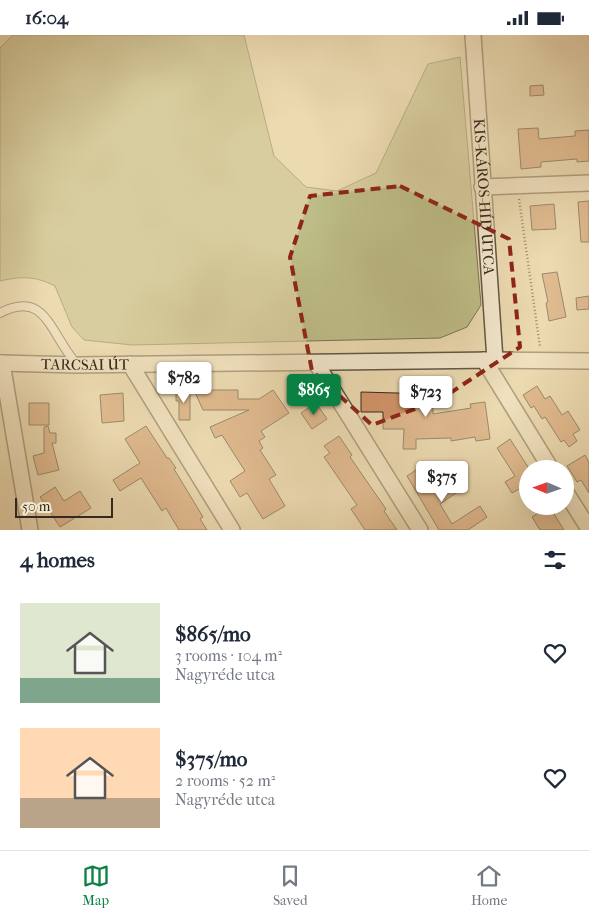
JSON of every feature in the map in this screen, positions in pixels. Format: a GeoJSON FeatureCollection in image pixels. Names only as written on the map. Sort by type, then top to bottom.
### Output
{"type":"FeatureCollection","features":[{"type":"Feature","properties":{"kind":"street","name":"KIS-KÁROS-HÍD UTCA"},"geometry":{"type":"LineString","coordinates":[[473,35],[482,187],[489,360]]}},
{"type":"Feature","properties":{"kind":"street"},"geometry":{"type":"LineString","coordinates":[[482,187],[589,183]]}},
{"type":"Feature","properties":{"kind":"street"},"geometry":{"type":"LineString","coordinates":[[489,360],[547,460]]}},
{"type":"Feature","properties":{"kind":"street","name":"TARCSAI ÚT"},"geometry":{"type":"LineString","coordinates":[[1,362],[77,365],[489,360],[589,361]]}},
{"type":"Feature","properties":{"kind":"street"},"geometry":{"type":"LineString","coordinates":[[1,362],[30,530]]}},
{"type":"Feature","properties":{"kind":"street"},"geometry":{"type":"LineString","coordinates":[[316,363],[420,530]]}},
{"type":"Feature","properties":{"kind":"street"},"geometry":{"type":"LineString","coordinates":[[130,364],[232,530]]}},
{"type":"Feature","properties":{"kind":"street"},"geometry":{"type":"LineString","coordinates":[[574,505],[589,529]]}},
{"type":"Feature","properties":{"kind":"lane"},"geometry":{"type":"LineString","coordinates":[[0,313],[18,305],[28,306],[39,311],[52,325],[77,365]]}},
{"type":"Feature","properties":{"kind":"path"},"geometry":{"type":"LineString","coordinates":[[517,186],[542,360]]}},
{"type":"Feature","properties":{"kind":"highlighted area"},"geometry":{"type":"Polygon","coordinates":[[[400,186],[509,239],[520,347],[441,399],[372,425],[312,371],[290,257],[310,196],[400,186]]]}},
{"type":"Feature","properties":{"kind":"shaded area"},"geometry":{"type":"Polygon","coordinates":[[[13,35],[244,35],[274,156],[306,187],[337,191],[376,173],[428,64],[460,57],[481,305],[467,327],[440,338],[132,345],[84,340],[72,327],[55,286],[41,280],[28,278],[0,281],[0,48],[13,35]]]}},
{"type":"Feature","properties":{"kind":"building"},"geometry":{"type":"Polygon","coordinates":[[[543,85],[544,95],[530,96],[530,86],[543,85]]]}},
{"type":"Feature","properties":{"kind":"building"},"geometry":{"type":"Polygon","coordinates":[[[538,128],[539,139],[575,136],[575,131],[589,130],[589,161],[577,162],[577,159],[541,162],[541,167],[521,169],[518,129],[538,128]]]}},
{"type":"Feature","properties":{"kind":"building"},"geometry":{"type":"Polygon","coordinates":[[[589,201],[589,242],[581,242],[578,202],[589,201]]]}},
{"type":"Feature","properties":{"kind":"building"},"geometry":{"type":"Polygon","coordinates":[[[554,204],[556,229],[532,230],[530,206],[554,204]]]}},
{"type":"Feature","properties":{"kind":"building"},"geometry":{"type":"Polygon","coordinates":[[[557,272],[566,317],[549,321],[546,303],[548,302],[542,274],[557,272]]]}},
{"type":"Feature","properties":{"kind":"building"},"geometry":{"type":"Polygon","coordinates":[[[589,296],[589,309],[577,310],[576,298],[589,296]]]}},
{"type":"Feature","properties":{"kind":"building"},"geometry":{"type":"Polygon","coordinates":[[[537,386],[545,399],[550,396],[562,415],[568,411],[580,430],[573,434],[577,441],[569,447],[564,440],[561,442],[545,417],[542,419],[534,406],[531,408],[523,395],[537,386]]]}},
{"type":"Feature","properties":{"kind":"building"},"geometry":{"type":"Polygon","coordinates":[[[176,389],[190,389],[190,420],[179,420],[179,401],[176,401],[176,389]]]}},
{"type":"Feature","properties":{"kind":"building"},"geometry":{"type":"Polygon","coordinates":[[[194,390],[238,390],[238,399],[259,399],[273,390],[289,413],[261,431],[265,437],[259,441],[263,448],[260,450],[276,475],[269,479],[285,506],[263,519],[247,493],[240,497],[230,481],[245,471],[222,435],[215,438],[210,427],[249,410],[203,410],[194,390]]]}},
{"type":"Feature","properties":{"kind":"building"},"geometry":{"type":"Polygon","coordinates":[[[361,392],[433,394],[433,414],[471,408],[470,404],[485,402],[490,439],[476,441],[475,437],[451,441],[451,438],[416,439],[416,449],[403,449],[404,429],[383,429],[383,412],[361,412],[361,392]]]}},
{"type":"Feature","properties":{"kind":"building"},"geometry":{"type":"Polygon","coordinates":[[[123,393],[124,421],[102,423],[100,395],[123,393]]]}},
{"type":"Feature","properties":{"kind":"building"},"geometry":{"type":"Polygon","coordinates":[[[29,403],[49,403],[49,425],[29,425],[29,403]]]}},
{"type":"Feature","properties":{"kind":"building"},"geometry":{"type":"Polygon","coordinates":[[[316,403],[327,419],[312,429],[301,413],[316,403]]]}},
{"type":"Feature","properties":{"kind":"building"},"geometry":{"type":"Polygon","coordinates":[[[48,426],[50,433],[56,433],[56,443],[52,443],[59,470],[38,475],[33,456],[44,453],[44,427],[48,426]]]}},
{"type":"Feature","properties":{"kind":"building"},"geometry":{"type":"Polygon","coordinates":[[[146,426],[167,458],[176,468],[174,469],[203,517],[200,519],[207,530],[179,530],[166,508],[162,511],[141,478],[120,491],[113,480],[140,463],[125,439],[146,426]]]}},
{"type":"Feature","properties":{"kind":"building"},"geometry":{"type":"Polygon","coordinates":[[[339,436],[352,455],[350,457],[386,509],[384,511],[397,530],[365,530],[351,509],[357,505],[324,457],[330,453],[324,446],[339,436]]]}},
{"type":"Feature","properties":{"kind":"building"},"geometry":{"type":"Polygon","coordinates":[[[510,439],[524,460],[519,460],[519,489],[512,493],[505,482],[515,476],[497,448],[510,439]]]}},
{"type":"Feature","properties":{"kind":"building"},"geometry":{"type":"Polygon","coordinates":[[[585,455],[589,462],[589,493],[581,480],[577,482],[574,477],[574,462],[585,455]]]}},
{"type":"Feature","properties":{"kind":"building"},"geometry":{"type":"Polygon","coordinates":[[[422,466],[437,490],[453,482],[459,491],[440,504],[452,524],[480,506],[487,517],[468,530],[439,530],[407,476],[422,466]]]}},
{"type":"Feature","properties":{"kind":"building"},"geometry":{"type":"Polygon","coordinates":[[[55,487],[64,501],[80,491],[91,508],[60,527],[40,497],[55,487]]]}},
{"type":"Feature","properties":{"kind":"building"},"geometry":{"type":"Polygon","coordinates":[[[535,515],[555,515],[564,530],[540,530],[532,517],[535,515]]]}}]}
